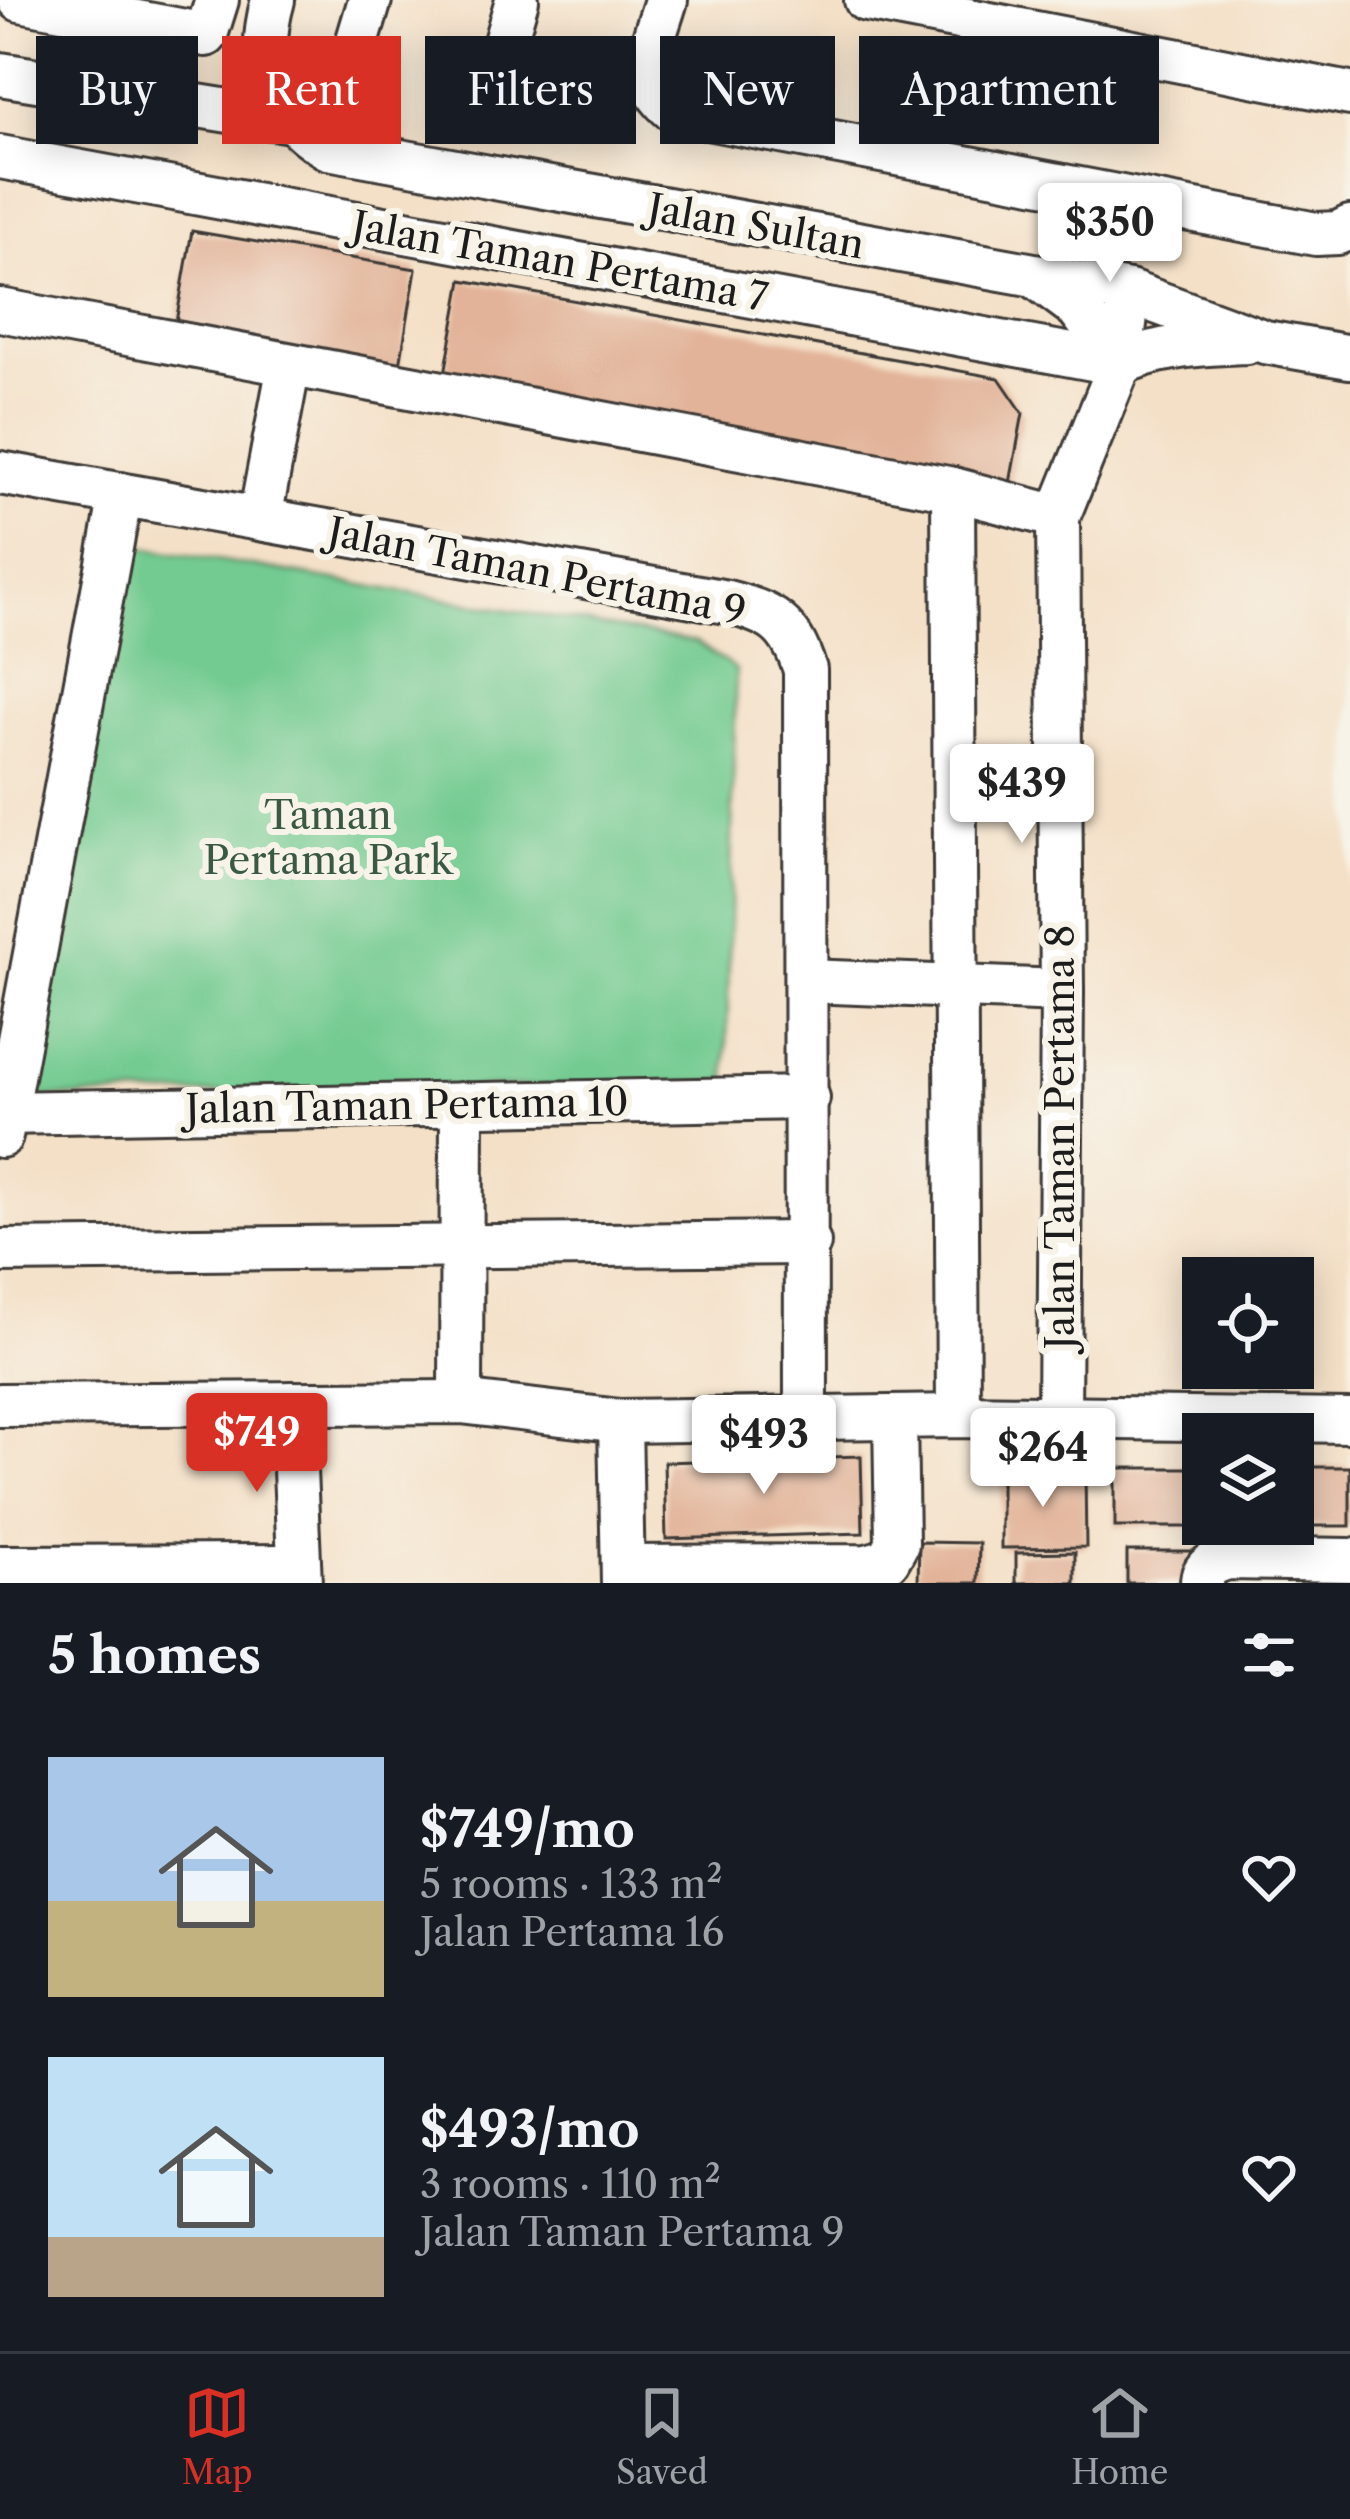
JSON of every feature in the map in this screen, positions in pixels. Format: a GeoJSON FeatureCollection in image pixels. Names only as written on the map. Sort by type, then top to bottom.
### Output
{"type":"FeatureCollection","features":[{"type":"Feature","properties":{"kind":"street"},"geometry":{"type":"LineString","coordinates":[[266,36],[273,0]]}},
{"type":"Feature","properties":{"kind":"street"},"geometry":{"type":"LineString","coordinates":[[359,36],[370,0]]}},
{"type":"Feature","properties":{"kind":"street"},"geometry":{"type":"LineString","coordinates":[[507,36],[517,0]]}},
{"type":"Feature","properties":{"kind":"street"},"geometry":{"type":"LineString","coordinates":[[666,0],[649,59],[649,78],[657,98],[676,112],[1316,234],[1350,227]]}},
{"type":"Feature","properties":{"kind":"street"},"geometry":{"type":"LineString","coordinates":[[866,0],[1350,94]]}},
{"type":"Feature","properties":{"kind":"street"},"geometry":{"type":"LineString","coordinates":[[32,1],[211,18],[245,36]]}},
{"type":"Feature","properties":{"kind":"street"},"geometry":{"type":"LineString","coordinates":[[0,74],[222,110]]}},
{"type":"Feature","properties":{"kind":"street","name":"Jalan Sultan"},"geometry":{"type":"LineString","coordinates":[[326,144],[345,153],[1129,292],[1265,342],[1350,357]]}},
{"type":"Feature","properties":{"kind":"street","name":"Jalan Taman Pertama 7"},"geometry":{"type":"LineString","coordinates":[[0,157],[1120,364]]}},
{"type":"Feature","properties":{"kind":"street"},"geometry":{"type":"LineString","coordinates":[[1032,275],[1078,308],[1120,364],[1140,354],[1182,347],[1265,342]]}},
{"type":"Feature","properties":{"kind":"street","name":"Jalan Taman Pertama 8"},"geometry":{"type":"LineString","coordinates":[[1059,1418],[1058,517],[1120,364],[1129,292]]}},
{"type":"Feature","properties":{"kind":"street"},"geometry":{"type":"LineString","coordinates":[[0,310],[953,489],[1058,517]]}},
{"type":"Feature","properties":{"kind":"street"},"geometry":{"type":"LineString","coordinates":[[260,518],[289,365]]}},
{"type":"Feature","properties":{"kind":"street","name":"Jalan Taman Pertama 9"},"geometry":{"type":"LineString","coordinates":[[0,473],[727,602],[781,622],[805,670],[806,1416]]}},
{"type":"Feature","properties":{"kind":"street"},"geometry":{"type":"LineString","coordinates":[[953,489],[958,1415]]}},
{"type":"Feature","properties":{"kind":"street"},"geometry":{"type":"LineString","coordinates":[[3,1126],[17,955],[121,494]]}},
{"type":"Feature","properties":{"kind":"street"},"geometry":{"type":"LineString","coordinates":[[807,981],[1062,991]]}},
{"type":"Feature","properties":{"kind":"street","name":"Jalan Taman Pertama 10"},"geometry":{"type":"LineString","coordinates":[[3,1126],[462,1104],[808,1098]]}},
{"type":"Feature","properties":{"kind":"street"},"geometry":{"type":"LineString","coordinates":[[461,1402],[462,1104]]}},
{"type":"Feature","properties":{"kind":"street"},"geometry":{"type":"LineString","coordinates":[[0,1251],[809,1243]]}},
{"type":"Feature","properties":{"kind":"street"},"geometry":{"type":"LineString","coordinates":[[0,1405],[461,1402],[620,1421],[958,1415],[1350,1421]]}},
{"type":"Feature","properties":{"kind":"street"},"geometry":{"type":"LineString","coordinates":[[0,1567],[299,1575],[292,1403]]}},
{"type":"Feature","properties":{"kind":"street"},"geometry":{"type":"LineString","coordinates":[[620,1421],[623,1575],[867,1566],[888,1560],[897,1544],[895,1417]]}},
{"type":"Feature","properties":{"kind":"street"},"geometry":{"type":"LineString","coordinates":[[1202,1583],[1212,1562],[1228,1558],[1350,1560]]}},
{"type":"Feature","properties":{"kind":"green space","name":"Taman Pertama Park"},"geometry":{"type":"Polygon","coordinates":[[[124,544],[696,642],[736,670],[726,1082],[21,1098],[124,544]]]}},
{"type":"Feature","properties":{"kind":"building"},"geometry":{"type":"Polygon","coordinates":[[[192,231],[416,269],[398,377],[173,339],[192,231]]]}},
{"type":"Feature","properties":{"kind":"building"},"geometry":{"type":"Polygon","coordinates":[[[462,280],[999,378],[1023,413],[1008,494],[442,390],[462,280]]]}},
{"type":"Feature","properties":{"kind":"building"},"geometry":{"type":"Polygon","coordinates":[[[861,1456],[863,1533],[666,1539],[664,1462],[861,1456]]]}},
{"type":"Feature","properties":{"kind":"building"},"geometry":{"type":"Polygon","coordinates":[[[1314,1467],[1350,1467],[1350,1526],[1314,1526],[1314,1467]]]}},
{"type":"Feature","properties":{"kind":"building"},"geometry":{"type":"Polygon","coordinates":[[[1115,1468],[1182,1468],[1182,1527],[1115,1527],[1115,1468]]]}},
{"type":"Feature","properties":{"kind":"building"},"geometry":{"type":"Polygon","coordinates":[[[1085,1471],[1086,1547],[1001,1548],[1001,1472],[1085,1471]]]}},
{"type":"Feature","properties":{"kind":"building"},"geometry":{"type":"Polygon","coordinates":[[[919,1542],[979,1543],[978,1583],[918,1583],[919,1542]]]}},
{"type":"Feature","properties":{"kind":"building"},"geometry":{"type":"Polygon","coordinates":[[[1127,1551],[1191,1551],[1191,1583],[1127,1583],[1127,1551]]]}},
{"type":"Feature","properties":{"kind":"building"},"geometry":{"type":"Polygon","coordinates":[[[1075,1552],[1075,1583],[1016,1583],[1016,1553],[1075,1552]]]}}]}
